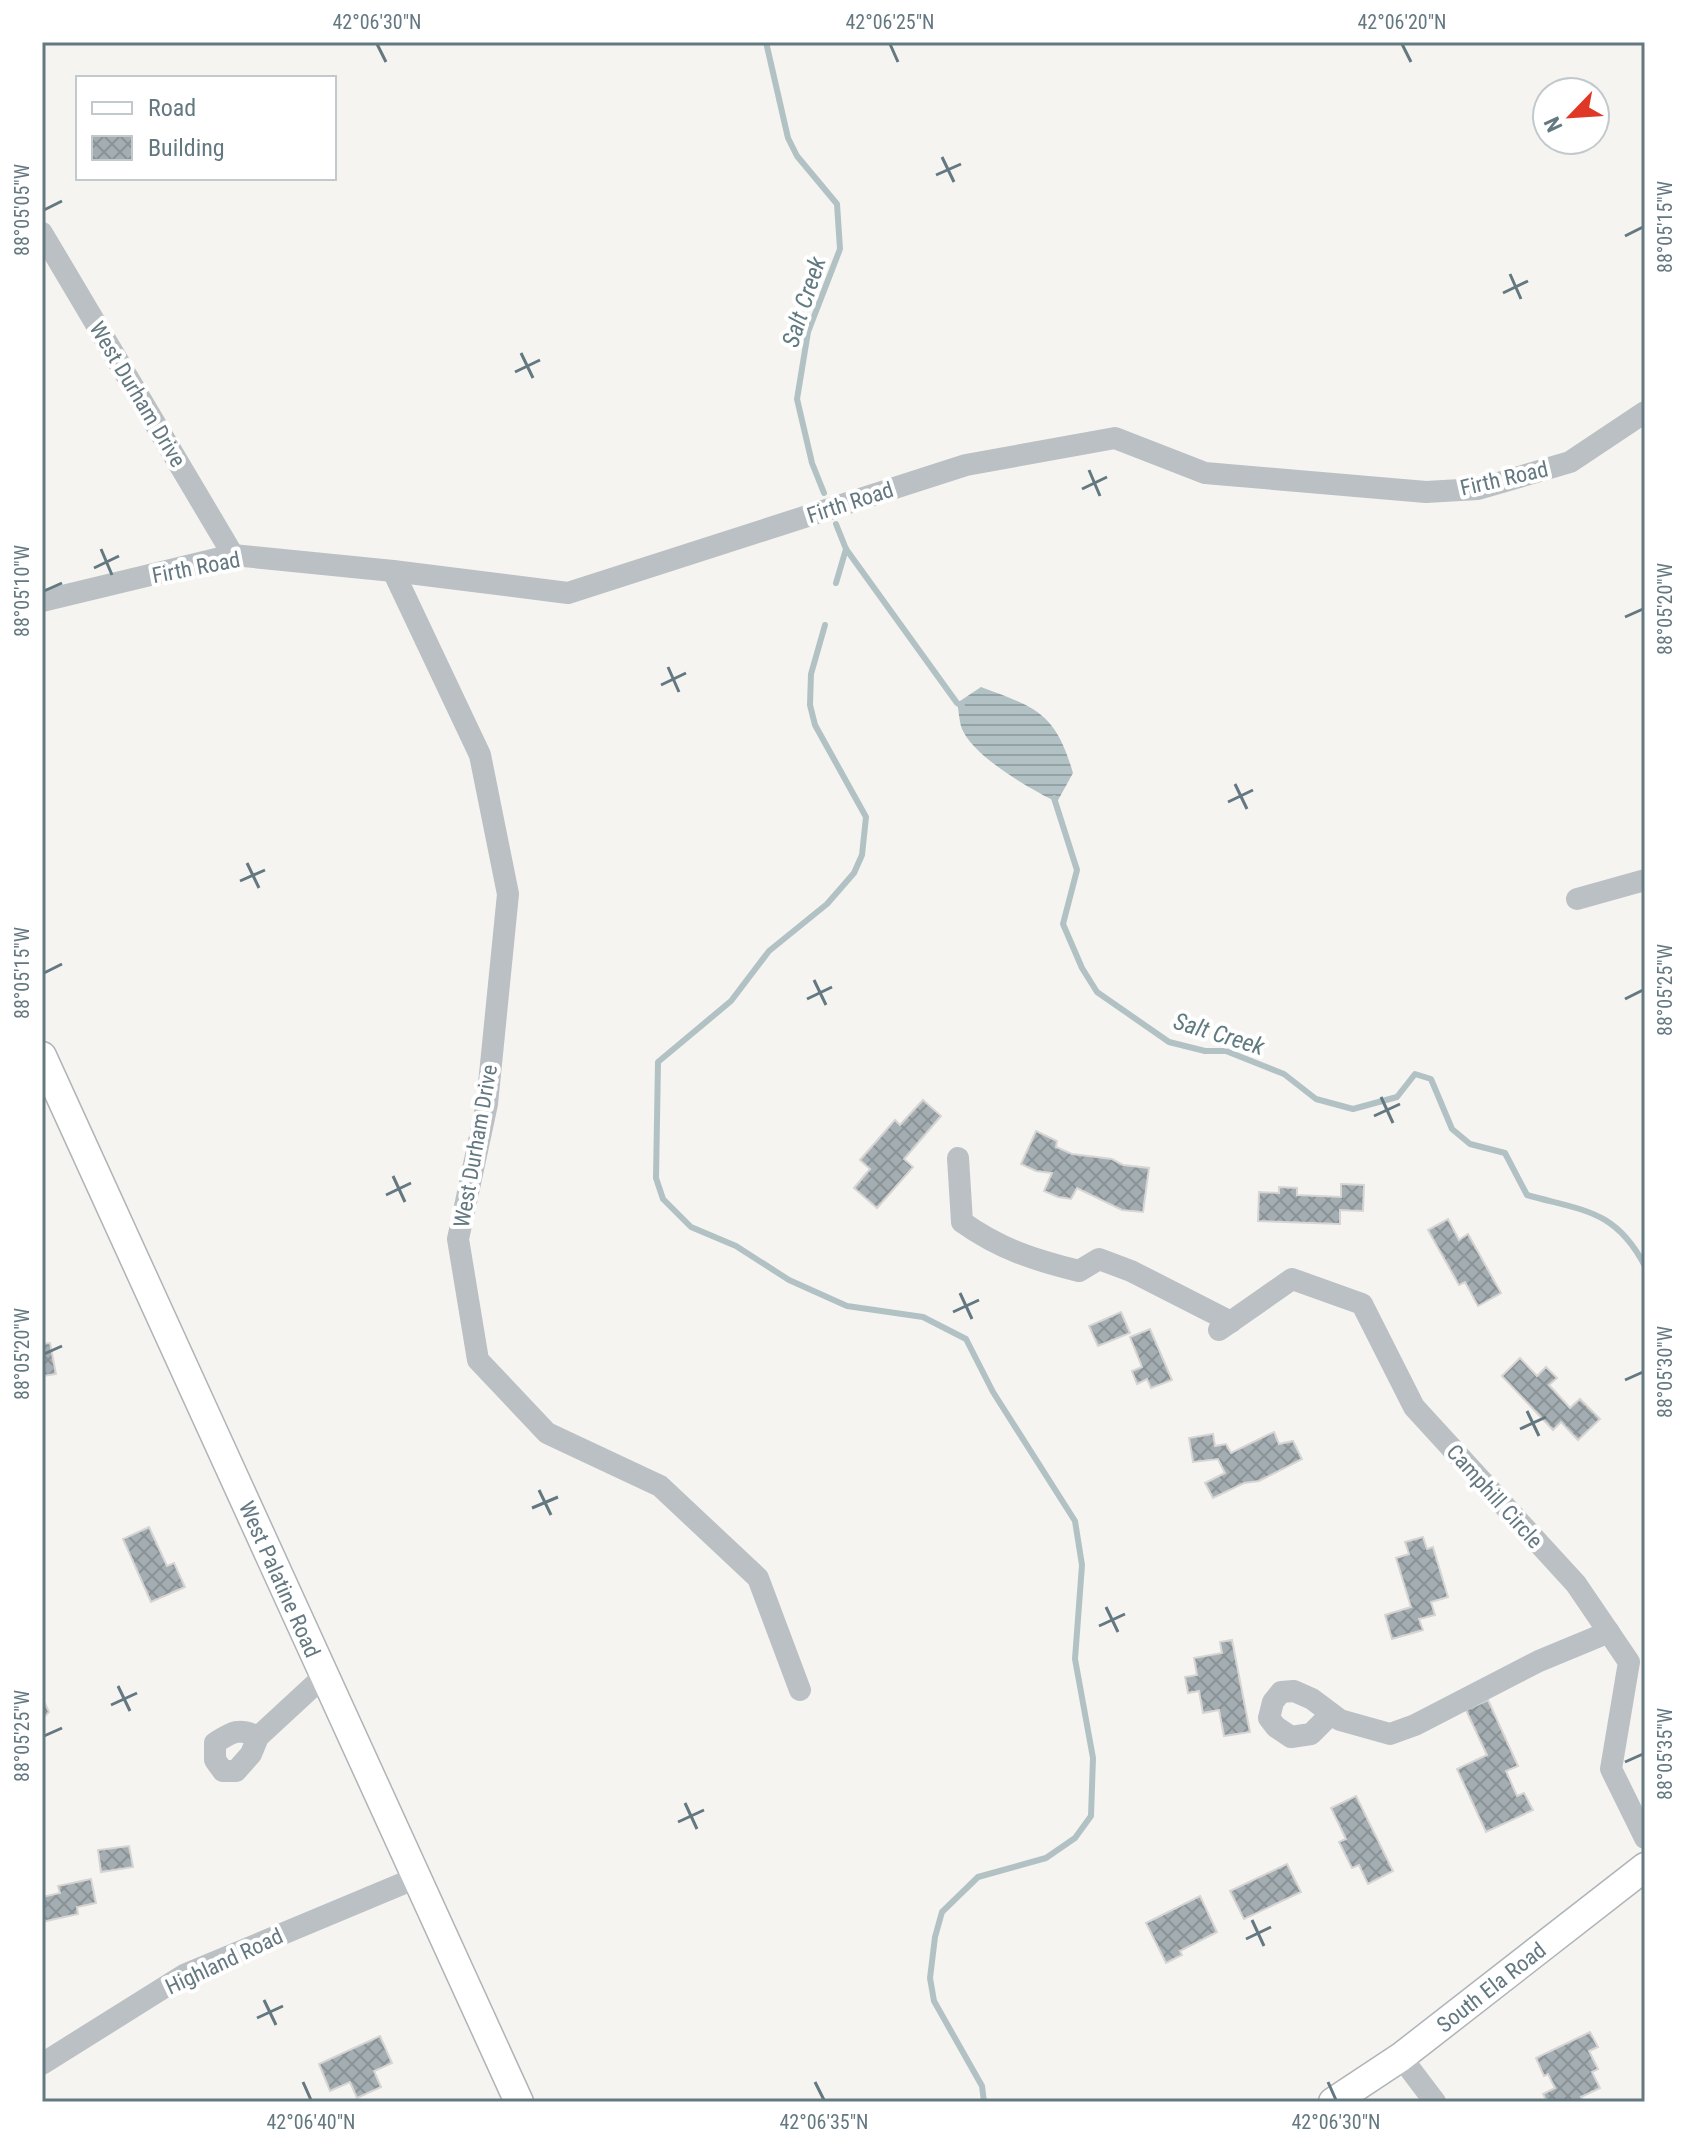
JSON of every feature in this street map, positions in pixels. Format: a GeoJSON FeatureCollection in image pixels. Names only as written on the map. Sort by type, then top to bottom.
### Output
{"type":"FeatureCollection","features":[{"type":"Feature","properties":{"kind":"main road","name":"West Palatine Road"},"geometry":{"type":"LineString","coordinates":[[42,1056],[519,2102]]}},
{"type":"Feature","properties":{"kind":"main road","name":"South Ela Road"},"geometry":{"type":"LineString","coordinates":[[1333,2102],[1401,2057],[1645,1867]]}},
{"type":"Feature","properties":{"kind":"street","name":"West Durham Drive"},"geometry":{"type":"LineString","coordinates":[[42,233],[233,555]]}},
{"type":"Feature","properties":{"kind":"street","name":"Firth Road"},"geometry":{"type":"LineString","coordinates":[[42,601],[233,555],[568,593],[966,465],[1115,438],[1205,473],[1426,492],[1478,489],[1570,462],[1645,412]]}},
{"type":"Feature","properties":{"kind":"street","name":"West Durham Drive"},"geometry":{"type":"LineString","coordinates":[[393,571],[480,755],[508,894],[487,1104],[458,1239],[478,1360],[547,1433],[660,1486],[758,1578],[800,1690]]}},
{"type":"Feature","properties":{"kind":"street"},"geometry":{"type":"LineString","coordinates":[[1577,899],[1645,880]]}},
{"type":"Feature","properties":{"kind":"street","name":"Camphill Circle"},"geometry":{"type":"LineString","coordinates":[[958,1158],[962,1222],[989,1241],[1044,1262],[1079,1271],[1099,1259],[1131,1271],[1225,1326],[1292,1279],[1362,1304],[1414,1407],[1576,1584],[1629,1662],[1611,1769],[1645,1838]]}},
{"type":"Feature","properties":{"kind":"street"},"geometry":{"type":"LineString","coordinates":[[1331,1714],[1340,1720],[1390,1734],[1415,1725],[1539,1661],[1609,1632]]}},
{"type":"Feature","properties":{"kind":"street"},"geometry":{"type":"LineString","coordinates":[[258,1737],[324,1676]]}},
{"type":"Feature","properties":{"kind":"street","name":"Highland Road"},"geometry":{"type":"LineString","coordinates":[[42,2064],[184,1975],[416,1878]]}},
{"type":"Feature","properties":{"kind":"street"},"geometry":{"type":"LineString","coordinates":[[1401,2057],[1435,2102]]}},
{"type":"Feature","properties":{"kind":"shaded area"},"geometry":{"type":"Polygon","coordinates":[[[981,687],[1030,707],[1051,725],[1059,737],[1073,773],[1057,802],[1004,771],[968,740],[961,726],[957,703],[981,687]]]}},
{"type":"Feature","properties":{"kind":"building"},"geometry":{"type":"Polygon","coordinates":[[[923,1100],[941,1116],[904,1159],[913,1167],[877,1208],[854,1188],[870,1169],[860,1160],[895,1120],[900,1125],[923,1100]]]}},
{"type":"Feature","properties":{"kind":"building"},"geometry":{"type":"Polygon","coordinates":[[[1036,1131],[1057,1141],[1056,1147],[1072,1154],[1149,1168],[1143,1212],[1122,1210],[1077,1188],[1071,1199],[1044,1191],[1052,1173],[1036,1171],[1021,1164],[1036,1131]]]}},
{"type":"Feature","properties":{"kind":"building"},"geometry":{"type":"Polygon","coordinates":[[[1341,1184],[1364,1185],[1363,1211],[1340,1210],[1340,1224],[1258,1221],[1259,1192],[1279,1193],[1279,1187],[1297,1188],[1297,1195],[1341,1197],[1341,1184]]]}},
{"type":"Feature","properties":{"kind":"building"},"geometry":{"type":"Polygon","coordinates":[[[1448,1219],[1459,1240],[1468,1234],[1501,1293],[1478,1306],[1465,1282],[1459,1285],[1428,1230],[1448,1219]]]}},
{"type":"Feature","properties":{"kind":"building"},"geometry":{"type":"Polygon","coordinates":[[[1121,1312],[1130,1333],[1098,1346],[1089,1326],[1121,1312]]]}},
{"type":"Feature","properties":{"kind":"building"},"geometry":{"type":"Polygon","coordinates":[[[1150,1329],[1172,1380],[1151,1388],[1147,1379],[1137,1384],[1132,1371],[1142,1367],[1130,1337],[1150,1329]]]}},
{"type":"Feature","properties":{"kind":"building"},"geometry":{"type":"Polygon","coordinates":[[[50,1343],[56,1374],[42,1376],[42,1344],[50,1343]]]}},
{"type":"Feature","properties":{"kind":"building"},"geometry":{"type":"Polygon","coordinates":[[[1520,1358],[1537,1376],[1546,1367],[1557,1378],[1549,1385],[1570,1408],[1580,1399],[1600,1419],[1578,1440],[1561,1422],[1553,1430],[1502,1376],[1520,1358]]]}},
{"type":"Feature","properties":{"kind":"building"},"geometry":{"type":"Polygon","coordinates":[[[1274,1432],[1279,1444],[1293,1441],[1302,1459],[1259,1481],[1244,1483],[1213,1498],[1205,1483],[1225,1473],[1218,1459],[1193,1462],[1189,1438],[1213,1434],[1215,1446],[1226,1444],[1231,1453],[1274,1432]]]}},
{"type":"Feature","properties":{"kind":"building"},"geometry":{"type":"Polygon","coordinates":[[[149,1527],[167,1566],[174,1563],[185,1587],[151,1602],[123,1539],[149,1527]]]}},
{"type":"Feature","properties":{"kind":"building"},"geometry":{"type":"Polygon","coordinates":[[[1423,1537],[1427,1549],[1433,1547],[1448,1597],[1431,1602],[1435,1615],[1419,1619],[1423,1630],[1392,1639],[1385,1615],[1411,1607],[1396,1558],[1409,1554],[1405,1542],[1423,1537]]]}},
{"type":"Feature","properties":{"kind":"building"},"geometry":{"type":"Polygon","coordinates":[[[1232,1640],[1250,1732],[1224,1736],[1219,1710],[1203,1713],[1199,1691],[1188,1693],[1185,1677],[1197,1675],[1194,1658],[1222,1653],[1220,1642],[1232,1640]]]}},
{"type":"Feature","properties":{"kind":"building"},"geometry":{"type":"Polygon","coordinates":[[[42,1697],[49,1712],[42,1719],[42,1697]]]}},
{"type":"Feature","properties":{"kind":"building"},"geometry":{"type":"Polygon","coordinates":[[[1488,1700],[1518,1766],[1506,1771],[1517,1796],[1524,1793],[1533,1810],[1486,1832],[1457,1769],[1487,1755],[1466,1710],[1488,1700]]]}},
{"type":"Feature","properties":{"kind":"building"},"geometry":{"type":"Polygon","coordinates":[[[1356,1796],[1393,1871],[1368,1884],[1359,1865],[1352,1868],[1339,1842],[1346,1839],[1331,1808],[1356,1796]]]}},
{"type":"Feature","properties":{"kind":"building"},"geometry":{"type":"Polygon","coordinates":[[[129,1846],[133,1867],[101,1872],[98,1850],[129,1846]]]}},
{"type":"Feature","properties":{"kind":"building"},"geometry":{"type":"Polygon","coordinates":[[[1287,1864],[1301,1892],[1244,1919],[1230,1891],[1287,1864]]]}},
{"type":"Feature","properties":{"kind":"building"},"geometry":{"type":"Polygon","coordinates":[[[91,1879],[96,1903],[77,1907],[78,1914],[42,1922],[42,1897],[60,1893],[58,1886],[91,1879]]]}},
{"type":"Feature","properties":{"kind":"building"},"geometry":{"type":"Polygon","coordinates":[[[1200,1896],[1217,1932],[1180,1951],[1182,1955],[1166,1963],[1146,1923],[1200,1896]]]}},
{"type":"Feature","properties":{"kind":"building"},"geometry":{"type":"Polygon","coordinates":[[[1590,2032],[1598,2047],[1589,2051],[1598,2069],[1592,2072],[1600,2088],[1581,2097],[1584,2102],[1547,2102],[1543,2094],[1555,2088],[1548,2074],[1544,2076],[1536,2058],[1590,2032]]]}},
{"type":"Feature","properties":{"kind":"building"},"geometry":{"type":"Polygon","coordinates":[[[380,2036],[392,2063],[374,2071],[381,2087],[357,2098],[350,2082],[330,2091],[319,2064],[380,2036]]]}},
{"type":"Feature","properties":{"kind":"waterway","name":"Salt Creek"},"geometry":{"type":"LineString","coordinates":[[766,42],[788,138],[797,156],[837,204],[840,249],[808,332],[797,399],[812,463],[824,493]]}},
{"type":"Feature","properties":{"kind":"waterway","name":"Salt Creek"},"geometry":{"type":"LineString","coordinates":[[836,524],[846,549],[962,706]]}},
{"type":"Feature","properties":{"kind":"waterway"},"geometry":{"type":"LineString","coordinates":[[836,583],[846,549]]}},
{"type":"Feature","properties":{"kind":"waterway"},"geometry":{"type":"LineString","coordinates":[[825,625],[811,674],[810,705],[815,725],[866,817],[862,855],[854,873],[827,904],[769,951],[731,1001],[658,1062],[656,1178],[663,1199],[691,1227],[736,1246],[789,1280],[847,1306],[923,1317],[966,1339],[993,1392],[1075,1521],[1082,1565],[1075,1659],[1093,1758],[1091,1816],[1075,1838],[1046,1858],[978,1877],[942,1912],[935,1937],[930,1978],[934,2001],[982,2086],[984,2102]]}},
{"type":"Feature","properties":{"kind":"waterway","name":"Salt Creek"},"geometry":{"type":"LineString","coordinates":[[1054,798],[1077,870],[1063,924],[1082,968],[1097,992],[1169,1042],[1205,1051],[1226,1051],[1284,1074],[1316,1099],[1353,1109],[1397,1097],[1415,1074],[1431,1079],[1452,1129],[1470,1144],[1505,1153],[1527,1195],[1596,1215],[1622,1233],[1645,1266]]}}]}
